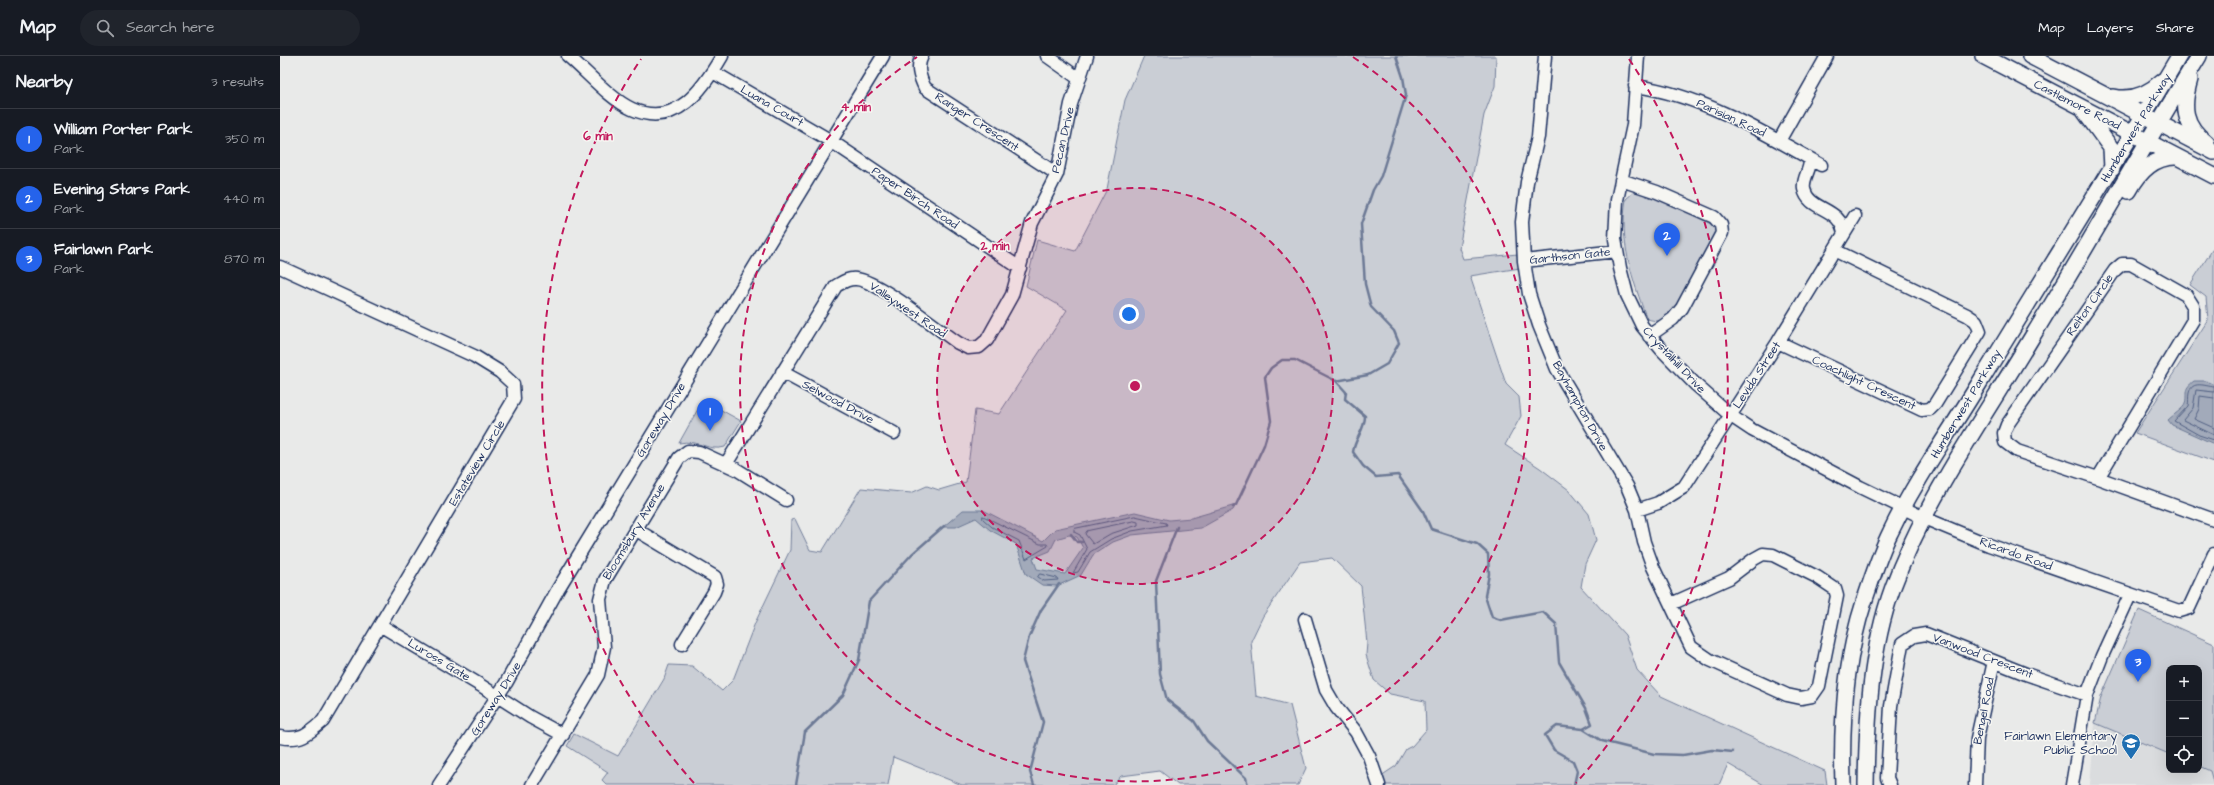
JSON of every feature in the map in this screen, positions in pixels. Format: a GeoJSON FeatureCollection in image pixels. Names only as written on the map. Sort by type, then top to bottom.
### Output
{"type":"FeatureCollection","features":[{"type":"Feature","properties":{"kind":"main road","name":"Castlemore Road"},"geometry":{"type":"LineString","coordinates":[[1983,56],[2214,176]]}},
{"type":"Feature","properties":{"kind":"main road","name":"Castlemore Road"},"geometry":{"type":"LineString","coordinates":[[2030,56],[2214,152]]}},
{"type":"Feature","properties":{"kind":"main road","name":"Humberwest Parkway"},"geometry":{"type":"LineString","coordinates":[[1866,785],[1869,705],[1881,632],[1892,589],[1924,518],[2068,279],[2147,141],[2151,119],[2167,76],[2179,56]]}},
{"type":"Feature","properties":{"kind":"main road"},"geometry":{"type":"LineString","coordinates":[[2197,59],[2186,94],[2185,109],[2189,123],[2196,135],[2214,148]]}},
{"type":"Feature","properties":{"kind":"main road","name":"Humberwest Parkway"},"geometry":{"type":"LineString","coordinates":[[1843,785],[1844,714],[1854,643],[1863,604],[1889,535],[1903,507],[2033,293],[2134,134],[2151,119],[2197,59]]}},
{"type":"Feature","properties":{"kind":"main road"},"geometry":{"type":"LineString","coordinates":[[2106,95],[2121,99],[2139,96],[2155,87],[2167,76]]}},
{"type":"Feature","properties":{"kind":"main road"},"geometry":{"type":"LineString","coordinates":[[2080,106],[2111,148],[2112,169]]}},
{"type":"Feature","properties":{"kind":"main road"},"geometry":{"type":"LineString","coordinates":[[2068,279],[2112,219],[2139,176],[2149,165],[2159,160],[2168,157],[2177,158]]}},
{"type":"Feature","properties":{"kind":"street"},"geometry":{"type":"LineString","coordinates":[[568,56],[632,109],[650,115],[672,112],[690,102],[713,72],[722,56]]}},
{"type":"Feature","properties":{"kind":"street","name":"Goreway Drive"},"geometry":{"type":"LineString","coordinates":[[439,785],[498,697],[558,589],[883,56]]}},
{"type":"Feature","properties":{"kind":"street","name":"Ranger Crescent"},"geometry":{"type":"LineString","coordinates":[[922,56],[918,64],[920,78],[925,88],[1057,174]]}},
{"type":"Feature","properties":{"kind":"street"},"geometry":{"type":"LineString","coordinates":[[1047,56],[1078,78]]}},
{"type":"Feature","properties":{"kind":"street","name":"Pecan Drive"},"geometry":{"type":"LineString","coordinates":[[1020,268],[1032,223],[1057,174],[1078,78],[1087,56]]}},
{"type":"Feature","properties":{"kind":"street","name":"Bayhampton Drive"},"geometry":{"type":"LineString","coordinates":[[1545,56],[1538,137],[1527,182],[1522,222],[1524,261],[1531,300],[1539,325],[1558,369],[1627,486],[1637,510],[1644,542],[1653,567],[1691,647],[1710,660],[1787,694],[1801,698],[1812,696],[1819,686],[1837,596],[1835,589],[1817,577],[1773,555],[1763,554],[1754,558],[1729,578],[1671,604]]}},
{"type":"Feature","properties":{"kind":"street","name":"Crystalhill Drive"},"geometry":{"type":"LineString","coordinates":[[1638,56],[1632,125],[1617,200],[1615,239],[1626,295],[1633,311],[1649,336],[1696,385],[1731,416],[1752,430],[1903,507]]}},
{"type":"Feature","properties":{"kind":"street"},"geometry":{"type":"LineString","coordinates":[[1779,142],[1827,56]]}},
{"type":"Feature","properties":{"kind":"street","name":"Luana Court"},"geometry":{"type":"LineString","coordinates":[[713,72],[831,141]]}},
{"type":"Feature","properties":{"kind":"street","name":"Parisian Road"},"geometry":{"type":"LineString","coordinates":[[1635,86],[1655,89],[1693,100],[1779,142],[1821,165]]}},
{"type":"Feature","properties":{"kind":"street","name":"Paper Birch Road"},"geometry":{"type":"LineString","coordinates":[[831,141],[1020,268]]}},
{"type":"Feature","properties":{"kind":"street"},"geometry":{"type":"LineString","coordinates":[[1810,159],[1810,167],[1804,181],[1807,196],[1812,202],[1835,215],[1840,220],[1844,234]]}},
{"type":"Feature","properties":{"kind":"street"},"geometry":{"type":"LineString","coordinates":[[1621,180],[1657,192],[1714,217],[1721,225],[1722,233],[1682,308],[1673,319],[1649,336]]}},
{"type":"Feature","properties":{"kind":"street","name":"Levida Street"},"geometry":{"type":"LineString","coordinates":[[1637,510],[1658,503],[1684,487],[1778,342],[1855,216]]}},
{"type":"Feature","properties":{"kind":"street","name":"Coachlight Crescent"},"geometry":{"type":"LineString","coordinates":[[1778,342],[1922,410],[1930,409],[1935,404],[1980,331],[1976,321],[1967,315],[1834,250]]}},
{"type":"Feature","properties":{"kind":"street","name":"Garthson Gate"},"geometry":{"type":"LineString","coordinates":[[1524,261],[1617,251]]}},
{"type":"Feature","properties":{"kind":"street","name":"Relton Circle"},"geometry":{"type":"LineString","coordinates":[[2098,478],[2193,320],[2193,306],[2186,295],[2131,264],[2122,264],[2115,270],[2007,425],[2004,433],[2005,442],[2017,451],[2098,478],[2214,520]]}},
{"type":"Feature","properties":{"kind":"street","name":"Estateview Circle"},"geometry":{"type":"LineString","coordinates":[[280,267],[474,356],[500,372],[513,384],[514,399],[323,721],[309,734],[293,740],[280,737]]}},
{"type":"Feature","properties":{"kind":"street","name":"Valleywest Road"},"geometry":{"type":"LineString","coordinates":[[726,464],[836,286],[845,280],[862,280],[878,286],[958,343],[968,348],[979,347],[987,340],[1012,295],[1020,268]]}},
{"type":"Feature","properties":{"kind":"street","name":"Selwood Drive"},"geometry":{"type":"LineString","coordinates":[[782,372],[894,432]]}},
{"type":"Feature","properties":{"kind":"street","name":"Bloomsbury Avenue"},"geometry":{"type":"LineString","coordinates":[[532,785],[598,675],[604,647],[600,608],[601,592],[605,580],[678,458],[691,451],[699,452],[726,464],[786,500]]}},
{"type":"Feature","properties":{"kind":"street","name":"Ricardo Road"},"geometry":{"type":"LineString","coordinates":[[1903,507],[1924,518],[1989,545],[2130,595]]}},
{"type":"Feature","properties":{"kind":"street"},"geometry":{"type":"LineString","coordinates":[[635,529],[715,577],[717,584],[714,592],[682,644]]}},
{"type":"Feature","properties":{"kind":"street"},"geometry":{"type":"LineString","coordinates":[[2072,785],[2087,695],[2130,595],[2183,611],[2188,608],[2214,554]]}},
{"type":"Feature","properties":{"kind":"street"},"geometry":{"type":"LineString","coordinates":[[1305,619],[1326,690],[1336,707],[1356,732],[1369,756],[1379,785]]}},
{"type":"Feature","properties":{"kind":"street","name":"Luross Gate"},"geometry":{"type":"LineString","coordinates":[[380,625],[530,717],[563,735]]}},
{"type":"Feature","properties":{"kind":"street","name":"Vanwood Crescent"},"geometry":{"type":"LineString","coordinates":[[1890,785],[1887,778],[1891,706],[1902,644],[1914,636],[1926,634],[2087,695]]}},
{"type":"Feature","properties":{"kind":"street","name":"Bengel Road"},"geometry":{"type":"LineString","coordinates":[[1975,785],[1977,738],[1994,661]]}},
{"type":"Feature","properties":{"kind":"shaded area"},"geometry":{"type":"Polygon","coordinates":[[[1144,56],[1496,56],[1495,86],[1484,115],[1459,248],[1463,259],[1518,254],[1520,268],[1470,276],[1506,384],[1519,397],[1521,416],[1505,445],[1540,468],[1569,490],[1589,514],[1596,540],[1585,564],[1581,587],[1625,635],[1637,670],[1661,696],[1825,771],[1827,785],[1764,785],[1728,764],[1719,785],[1384,785],[1381,776],[1396,766],[1406,749],[1412,746],[1426,730],[1425,701],[1390,694],[1374,680],[1366,655],[1367,643],[1361,586],[1332,558],[1300,562],[1263,616],[1251,641],[1256,696],[1290,705],[1306,768],[1298,785],[1178,785],[1160,771],[1121,776],[1113,785],[962,785],[893,757],[888,785],[607,785],[602,780],[608,772],[567,746],[574,734],[618,756],[664,679],[669,665],[692,666],[722,691],[733,680],[755,623],[790,550],[791,520],[795,519],[810,550],[822,552],[861,488],[911,493],[927,486],[939,490],[966,482],[975,410],[999,414],[1067,310],[1026,286],[1037,240],[1075,251],[1107,189],[1125,100],[1144,56]]]}},
{"type":"Feature","properties":{"kind":"shaded area"},"geometry":{"type":"Polygon","coordinates":[[[1634,192],[1647,192],[1713,225],[1717,231],[1685,293],[1670,314],[1660,321],[1647,319],[1636,289],[1628,260],[1624,230],[1624,215],[1626,199],[1634,192]]]}},
{"type":"Feature","properties":{"kind":"shaded area"},"geometry":{"type":"Polygon","coordinates":[[[2214,247],[2214,462],[2135,433],[2208,320],[2206,297],[2190,285],[2214,247]]]}},
{"type":"Feature","properties":{"kind":"shaded area"},"geometry":{"type":"Polygon","coordinates":[[[703,400],[741,421],[725,447],[714,448],[686,442],[679,443],[703,400]]]}},
{"type":"Feature","properties":{"kind":"shaded area"},"geometry":{"type":"Polygon","coordinates":[[[2139,610],[2214,644],[2214,785],[2210,771],[2202,767],[2202,665],[2166,665],[2166,753],[2095,723],[2101,697],[2139,610]]]}},
{"type":"Feature","properties":{"kind":"shaded area","name":"Fairlawn Elementary Public School"},"geometry":{"type":"Polygon","coordinates":[[[2095,723],[2166,753],[2166,773],[2202,773],[2202,767],[2210,771],[2214,785],[2090,785],[2095,723]]]}},
{"type":"Feature","properties":{"kind":"water"},"geometry":{"type":"Polygon","coordinates":[[[2194,381],[2206,381],[2214,385],[2214,444],[2172,425],[2168,420],[2184,406],[2187,389],[2194,381]]]}},
{"type":"Feature","properties":{"kind":"water"},"geometry":{"type":"Polygon","coordinates":[[[1236,505],[1233,510],[1201,528],[1132,535],[1113,542],[1093,555],[1081,575],[1057,586],[1042,585],[1026,574],[1016,544],[990,530],[976,518],[956,527],[943,527],[963,510],[983,510],[1043,541],[1055,529],[1135,512],[1169,520],[1191,518],[1236,505]],[[1069,535],[1056,539],[1050,551],[1033,558],[1037,569],[1065,574],[1083,548],[1077,537],[1069,535]]]}},
{"type":"Feature","properties":{"kind":"waterway"},"geometry":{"type":"LineString","coordinates":[[1336,381],[1368,375],[1387,364],[1399,343],[1394,331],[1371,307],[1365,284],[1361,224],[1373,190],[1381,176],[1406,95],[1403,77],[1396,56]]}},
{"type":"Feature","properties":{"kind":"waterway"},"geometry":{"type":"LineString","coordinates":[[1233,507],[1236,505],[1264,445],[1271,421],[1265,377],[1271,368],[1282,360],[1295,360],[1336,381],[1346,392],[1345,399],[1365,416],[1365,421],[1353,452],[1363,466],[1376,477],[1398,475],[1423,511],[1431,529],[1477,544],[1488,554],[1489,574],[1485,596],[1492,617],[1501,620],[1543,612],[1556,624],[1559,662],[1586,708],[1592,724],[1583,729]]}},
{"type":"Feature","properties":{"kind":"waterway"},"geometry":{"type":"LineString","coordinates":[[796,785],[805,732],[843,695],[859,660],[869,601],[912,554],[944,526]]}},
{"type":"Feature","properties":{"kind":"waterway"},"geometry":{"type":"LineString","coordinates":[[1177,527],[1156,581],[1160,674],[1167,700],[1194,721],[1207,741],[1246,778],[1248,785]]}},
{"type":"Feature","properties":{"kind":"waterway"},"geometry":{"type":"LineString","coordinates":[[1071,534],[1077,542],[1082,542]]}},
{"type":"Feature","properties":{"kind":"waterway"},"geometry":{"type":"LineString","coordinates":[[1034,785],[1030,772],[1043,722],[1023,661],[1029,637],[1041,610],[1059,584]]}},
{"type":"Feature","properties":{"kind":"waterway"},"geometry":{"type":"LineString","coordinates":[[1574,785],[1577,771],[1573,761],[1554,750],[1545,735],[1557,726],[1583,729],[1602,741],[1654,754],[1683,755],[1712,750],[1733,752]]}},
{"type":"Feature","properties":{"kind":"place","name":"Evening Stars Park"},"geometry":{"type":"Point","coordinates":[1667,256]}},
{"type":"Feature","properties":{"kind":"place","name":"William Porter Park"},"geometry":{"type":"Point","coordinates":[710,431]}},
{"type":"Feature","properties":{"kind":"place","name":"Fairlawn Park"},"geometry":{"type":"Point","coordinates":[2138,682]}},
{"type":"Feature","properties":{"kind":"place","name":"Fairlawn Elementary Public School"},"geometry":{"type":"Point","coordinates":[2131,760]}}]}
